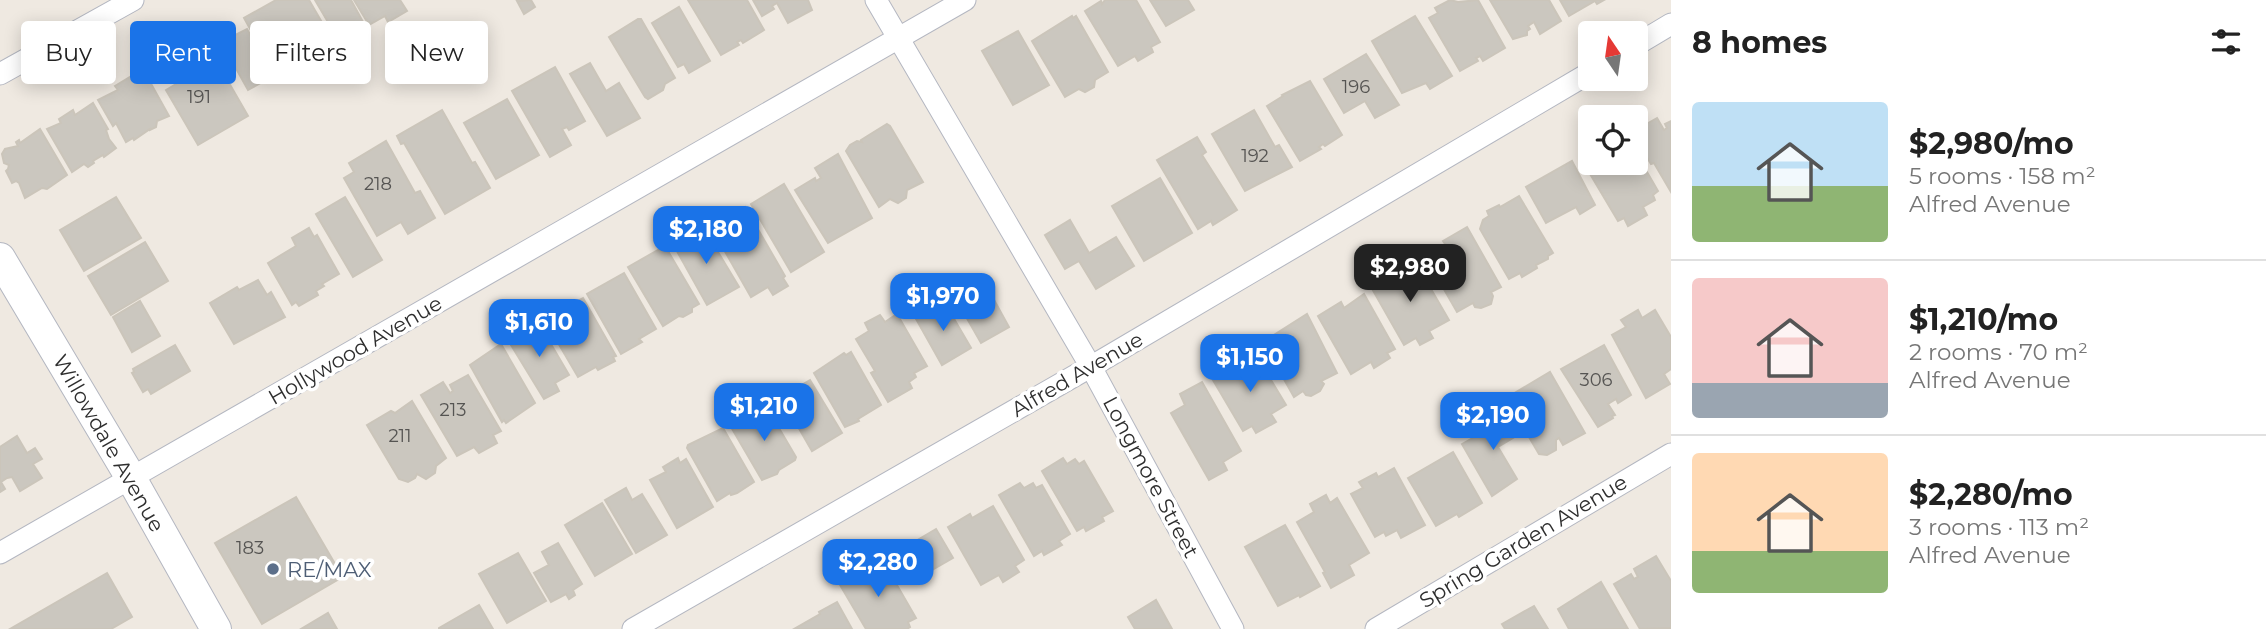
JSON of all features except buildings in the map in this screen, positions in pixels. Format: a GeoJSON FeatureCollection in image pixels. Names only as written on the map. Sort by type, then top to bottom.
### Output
{"type":"FeatureCollection","features":[{"type":"Feature","properties":{"kind":"street"},"geometry":{"type":"LineString","coordinates":[[0,74],[133,0]]}},
{"type":"Feature","properties":{"kind":"street","name":"Longmore Street"},"geometry":{"type":"LineString","coordinates":[[876,0],[1091,367],[1233,629]]}},
{"type":"Feature","properties":{"kind":"street","name":"Hollywood Avenue"},"geometry":{"type":"LineString","coordinates":[[0,553],[965,0]]}},
{"type":"Feature","properties":{"kind":"street"},"geometry":{"type":"LineString","coordinates":[[1648,38],[1671,24]]}},
{"type":"Feature","properties":{"kind":"street","name":"Alfred Avenue"},"geometry":{"type":"LineString","coordinates":[[633,629],[1091,367],[1578,80]]}},
{"type":"Feature","properties":{"kind":"street","name":"Willowdale Avenue"},"geometry":{"type":"LineString","coordinates":[[0,258],[131,478],[216,629]]}},
{"type":"Feature","properties":{"kind":"street","name":"Spring Garden Avenue"},"geometry":{"type":"LineString","coordinates":[[1376,629],[1671,454]]}},
{"type":"Feature","properties":{"kind":"place","name":"RE/MAX"},"geometry":{"type":"Point","coordinates":[273,569]}}]}
